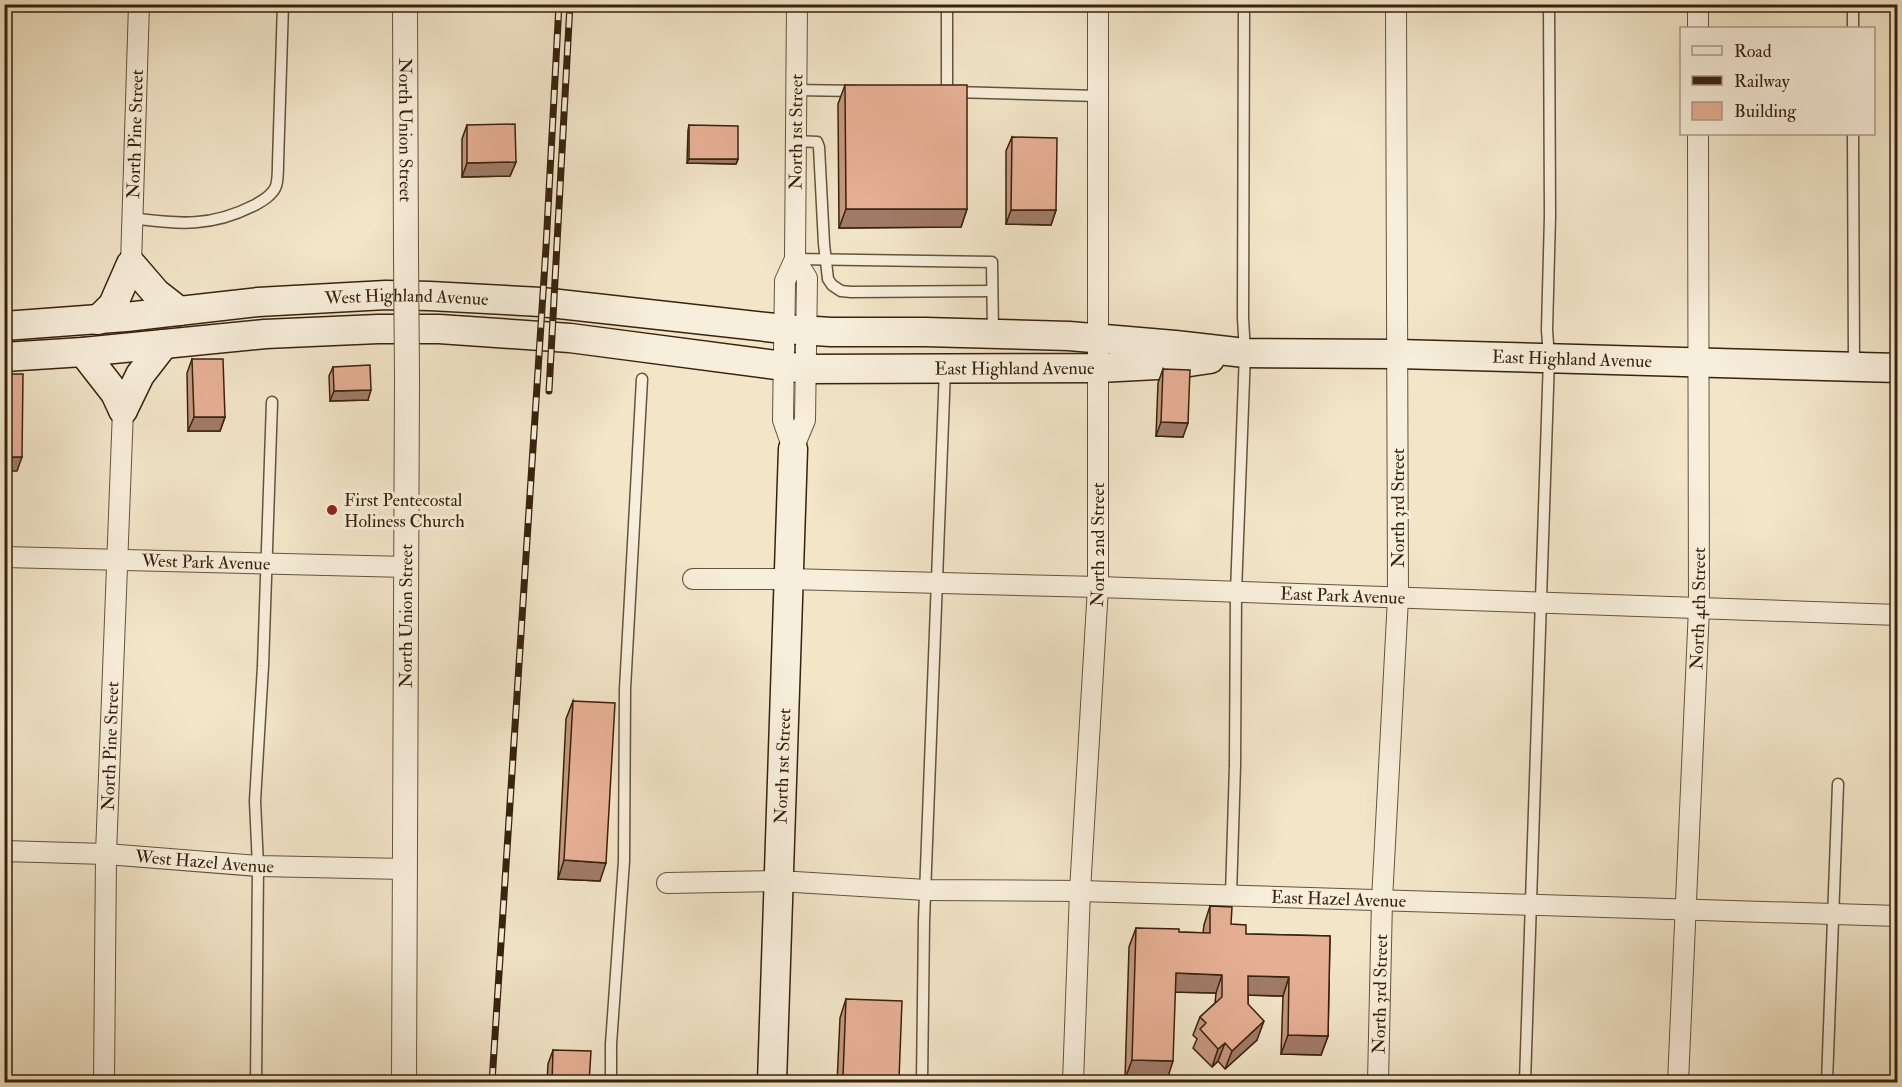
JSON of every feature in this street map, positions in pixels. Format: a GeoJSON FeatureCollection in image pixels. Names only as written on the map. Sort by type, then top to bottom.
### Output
{"type":"FeatureCollection","features":[{"type":"Feature","properties":{"kind":"main road"},"geometry":{"type":"LineString","coordinates":[[98,320],[113,305],[131,264],[156,293],[179,311]]}},
{"type":"Feature","properties":{"kind":"main road","name":"West Highland Avenue"},"geometry":{"type":"LineString","coordinates":[[4,326],[98,320],[258,302],[335,297],[430,296],[542,302],[795,329]]}},
{"type":"Feature","properties":{"kind":"main road","name":"West Highland Avenue"},"geometry":{"type":"LineString","coordinates":[[4,357],[326,330],[439,329],[648,346],[795,367]]}},
{"type":"Feature","properties":{"kind":"main road","name":"East Highland Avenue"},"geometry":{"type":"LineString","coordinates":[[795,329],[993,333],[1099,338],[1245,353],[1398,354],[1898,368]]}},
{"type":"Feature","properties":{"kind":"main road"},"geometry":{"type":"LineString","coordinates":[[123,410],[140,375],[164,344]]}},
{"type":"Feature","properties":{"kind":"main road"},"geometry":{"type":"LineString","coordinates":[[83,352],[111,386],[123,410]]}},
{"type":"Feature","properties":{"kind":"main road","name":"East Highland Avenue"},"geometry":{"type":"LineString","coordinates":[[795,367],[1099,368],[1176,364],[1245,353]]}},
{"type":"Feature","properties":{"kind":"main road","name":"North 1st Street"},"geometry":{"type":"LineString","coordinates":[[772,1083],[794,449]]}},
{"type":"Feature","properties":{"kind":"street","name":"North Pine Street"},"geometry":{"type":"LineString","coordinates":[[131,264],[139,4]]}},
{"type":"Feature","properties":{"kind":"street","name":"North Union Street"},"geometry":{"type":"LineString","coordinates":[[404,1083],[407,567],[405,4]]}},
{"type":"Feature","properties":{"kind":"street","name":"North 1st Street"},"geometry":{"type":"LineString","coordinates":[[794,449],[783,420],[795,367],[795,329],[807,278],[795,259],[797,4]]}},
{"type":"Feature","properties":{"kind":"street","name":"North 2nd Street"},"geometry":{"type":"LineString","coordinates":[[1073,1083],[1080,891],[1098,587],[1098,4]]}},
{"type":"Feature","properties":{"kind":"street","name":"North 3rd Street"},"geometry":{"type":"LineString","coordinates":[[1378,1083],[1382,900],[1398,598],[1396,4]]}},
{"type":"Feature","properties":{"kind":"street"},"geometry":{"type":"LineString","coordinates":[[1698,4],[1698,27]]}},
{"type":"Feature","properties":{"kind":"street","name":"North 4th Street"},"geometry":{"type":"LineString","coordinates":[[1677,1083],[1699,608],[1698,135]]}},
{"type":"Feature","properties":{"kind":"street","name":"North Pine Street"},"geometry":{"type":"LineString","coordinates":[[104,1083],[106,854],[123,410]]}},
{"type":"Feature","properties":{"kind":"street","name":"West Park Avenue"},"geometry":{"type":"LineString","coordinates":[[4,557],[407,567]]}},
{"type":"Feature","properties":{"kind":"street"},"geometry":{"type":"LineString","coordinates":[[693,579],[788,579]]}},
{"type":"Feature","properties":{"kind":"street","name":"East Park Avenue"},"geometry":{"type":"LineString","coordinates":[[788,579],[1098,587],[1898,615]]}},
{"type":"Feature","properties":{"kind":"street","name":"West Hazel Avenue"},"geometry":{"type":"LineString","coordinates":[[4,851],[106,854],[258,866],[405,869]]}},
{"type":"Feature","properties":{"kind":"street"},"geometry":{"type":"LineString","coordinates":[[667,884],[779,881]]}},
{"type":"Feature","properties":{"kind":"street","name":"East Hazel Avenue"},"geometry":{"type":"LineString","coordinates":[[779,881],[926,890],[1231,895],[1898,916]]}},
{"type":"Feature","properties":{"kind":"lane"},"geometry":{"type":"LineString","coordinates":[[132,218],[177,224],[203,223],[237,214],[264,200],[275,188],[279,163],[283,4]]}},
{"type":"Feature","properties":{"kind":"lane"},"geometry":{"type":"LineString","coordinates":[[947,4],[941,92],[1098,96]]}},
{"type":"Feature","properties":{"kind":"lane"},"geometry":{"type":"LineString","coordinates":[[1231,895],[1235,765],[1236,592],[1245,353],[1243,318],[1244,4]]}},
{"type":"Feature","properties":{"kind":"lane"},"geometry":{"type":"LineString","coordinates":[[1525,1083],[1549,358],[1547,330],[1550,216],[1549,4]]}},
{"type":"Feature","properties":{"kind":"lane"},"geometry":{"type":"LineString","coordinates":[[1853,4],[1853,27]]}},
{"type":"Feature","properties":{"kind":"lane"},"geometry":{"type":"LineString","coordinates":[[796,90],[866,91]]}},
{"type":"Feature","properties":{"kind":"lane"},"geometry":{"type":"LineString","coordinates":[[1853,135],[1854,366]]}},
{"type":"Feature","properties":{"kind":"lane"},"geometry":{"type":"LineString","coordinates":[[796,141],[817,142],[819,147],[825,259],[828,279],[832,285],[842,291],[992,291]]}},
{"type":"Feature","properties":{"kind":"lane"},"geometry":{"type":"LineString","coordinates":[[795,259],[992,262],[993,333]]}},
{"type":"Feature","properties":{"kind":"lane"},"geometry":{"type":"LineString","coordinates":[[922,1083],[926,890],[945,369]]}},
{"type":"Feature","properties":{"kind":"lane"},"geometry":{"type":"LineString","coordinates":[[611,1083],[611,1044],[624,861],[625,689],[642,379]]}},
{"type":"Feature","properties":{"kind":"lane"},"geometry":{"type":"LineString","coordinates":[[256,1083],[258,866],[255,801],[263,666],[272,402]]}},
{"type":"Feature","properties":{"kind":"lane"},"geometry":{"type":"LineString","coordinates":[[1827,1083],[1839,784]]}},
{"type":"Feature","properties":{"kind":"building"},"geometry":{"type":"Polygon","coordinates":[[[845,85],[967,85],[967,209],[846,209],[845,85]]]}},
{"type":"Feature","properties":{"kind":"building"},"geometry":{"type":"Polygon","coordinates":[[[515,124],[516,162],[467,163],[467,125],[515,124]]]}},
{"type":"Feature","properties":{"kind":"building"},"geometry":{"type":"Polygon","coordinates":[[[689,125],[738,126],[738,159],[689,159],[689,125]]]}},
{"type":"Feature","properties":{"kind":"building"},"geometry":{"type":"Polygon","coordinates":[[[1012,137],[1057,138],[1056,210],[1011,210],[1012,137]]]}},
{"type":"Feature","properties":{"kind":"building"},"geometry":{"type":"Polygon","coordinates":[[[192,359],[223,359],[225,417],[194,417],[192,359]]]}},
{"type":"Feature","properties":{"kind":"building"},"geometry":{"type":"Polygon","coordinates":[[[370,365],[371,390],[334,391],[333,367],[370,365]]]}},
{"type":"Feature","properties":{"kind":"building"},"geometry":{"type":"Polygon","coordinates":[[[1163,369],[1190,370],[1188,423],[1161,422],[1163,369]]]}},
{"type":"Feature","properties":{"kind":"building"},"geometry":{"type":"Polygon","coordinates":[[[4,374],[23,374],[22,457],[4,457],[4,374]]]}},
{"type":"Feature","properties":{"kind":"building"},"geometry":{"type":"Polygon","coordinates":[[[573,701],[615,703],[606,863],[564,860],[573,701]]]}},
{"type":"Feature","properties":{"kind":"building"},"geometry":{"type":"Polygon","coordinates":[[[1210,906],[1232,907],[1231,924],[1246,925],[1246,934],[1330,936],[1328,1036],[1288,1035],[1289,977],[1248,976],[1248,1004],[1264,1021],[1232,1051],[1225,1043],[1218,1049],[1200,1029],[1206,1023],[1200,1017],[1222,997],[1222,975],[1176,973],[1173,1061],[1132,1060],[1136,928],[1179,929],[1179,932],[1210,933],[1210,906]]]}},
{"type":"Feature","properties":{"kind":"building"},"geometry":{"type":"Polygon","coordinates":[[[846,999],[902,1001],[899,1079],[843,1076],[846,999]]]}},
{"type":"Feature","properties":{"kind":"building"},"geometry":{"type":"Polygon","coordinates":[[[553,1050],[591,1051],[589,1083],[552,1083],[553,1050]]]}},
{"type":"Feature","properties":{"kind":"railway"},"geometry":{"type":"LineString","coordinates":[[492,1082],[546,247],[559,4]]}},
{"type":"Feature","properties":{"kind":"railway"},"geometry":{"type":"LineString","coordinates":[[549,391],[570,4]]}},
{"type":"Feature","properties":{"kind":"place","name":"First Pentecostal Holiness Church"},"geometry":{"type":"Point","coordinates":[332,510]}}]}
